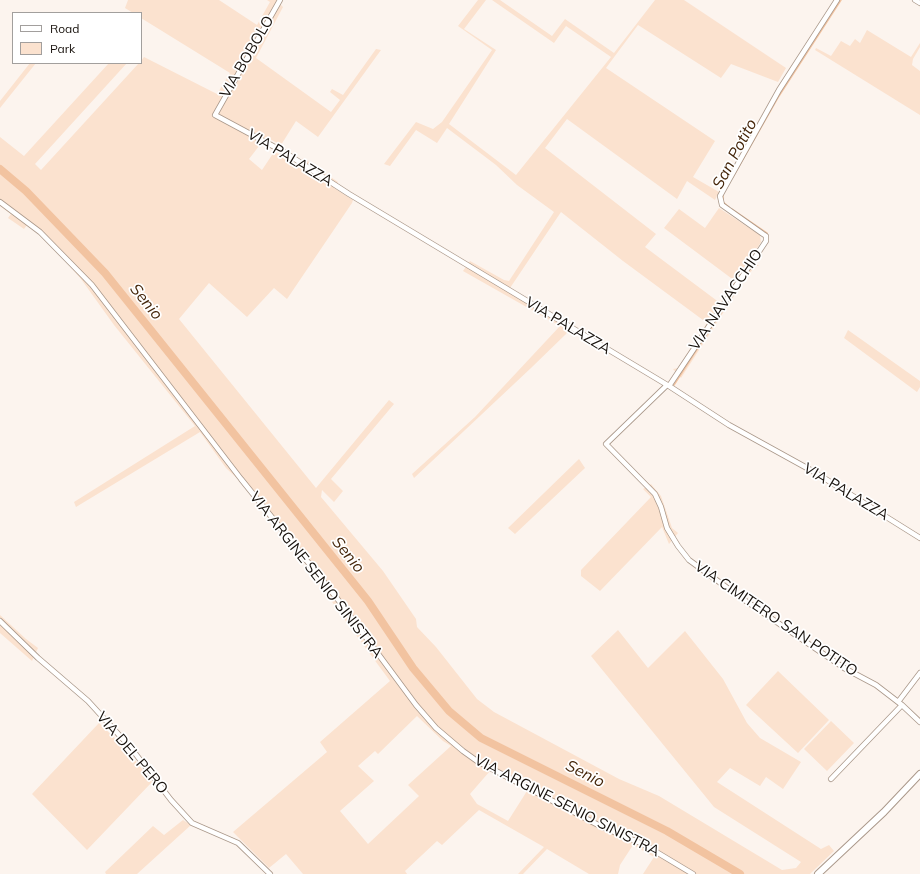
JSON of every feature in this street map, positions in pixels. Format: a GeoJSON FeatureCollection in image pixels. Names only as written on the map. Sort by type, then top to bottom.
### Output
{"type":"FeatureCollection","features":[{"type":"Feature","properties":{"kind":"street","name":"VIA BOBOLO"},"geometry":{"type":"LineString","coordinates":[[215,115],[280,0]]}},
{"type":"Feature","properties":{"kind":"street","name":"VIA NAVACCHIO"},"geometry":{"type":"LineString","coordinates":[[606,444],[668,386],[766,241],[766,236],[722,204],[720,196],[779,90],[837,0]]}},
{"type":"Feature","properties":{"kind":"street"},"geometry":{"type":"LineString","coordinates":[[915,0],[920,3]]}},
{"type":"Feature","properties":{"kind":"street","name":"VIA PALAZZA"},"geometry":{"type":"LineString","coordinates":[[215,115],[284,152],[349,194],[668,386],[729,425],[816,473],[920,538]]}},
{"type":"Feature","properties":{"kind":"street","name":"VIA ARGINE SENIO SINISTRA"},"geometry":{"type":"LineString","coordinates":[[0,202],[40,232],[92,285],[241,479],[336,597],[416,705],[436,728],[477,761],[602,827],[643,844],[693,874]]}},
{"type":"Feature","properties":{"kind":"street","name":"VIA CIMITERO SAN POTITO"},"geometry":{"type":"LineString","coordinates":[[606,444],[655,494],[661,507],[667,528],[689,560],[743,600],[844,668],[876,685],[900,703],[920,722]]}},
{"type":"Feature","properties":{"kind":"street","name":"VIA DEL PERO"},"geometry":{"type":"LineString","coordinates":[[0,621],[38,658],[88,701],[131,748],[170,800],[192,823],[238,843],[270,874]]}},
{"type":"Feature","properties":{"kind":"street"},"geometry":{"type":"LineString","coordinates":[[831,779],[900,703],[920,673]]}},
{"type":"Feature","properties":{"kind":"street"},"geometry":{"type":"LineString","coordinates":[[818,874],[884,812],[920,774]]}},
{"type":"Feature","properties":{"kind":"green space"},"geometry":{"type":"Polygon","coordinates":[[[128,0],[219,0],[257,25],[270,2],[267,0],[276,0],[283,7],[256,58],[331,112],[340,100],[330,92],[332,89],[343,95],[376,49],[381,50],[318,137],[296,121],[281,145],[266,137],[249,159],[262,170],[274,152],[284,156],[298,165],[303,158],[338,182],[334,188],[353,200],[287,299],[274,288],[247,317],[209,283],[179,319],[316,488],[389,400],[394,404],[331,479],[343,491],[334,502],[322,490],[321,497],[383,571],[416,619],[417,627],[436,647],[477,699],[494,712],[619,779],[659,796],[782,870],[796,868],[801,862],[714,807],[591,656],[618,630],[648,668],[685,631],[723,679],[747,723],[760,738],[801,762],[783,789],[766,777],[760,786],[730,768],[717,782],[821,849],[829,845],[834,851],[810,874],[643,874],[654,857],[633,845],[620,865],[618,874],[589,874],[547,849],[523,874],[518,874],[544,847],[479,810],[442,845],[437,841],[405,871],[407,874],[303,874],[286,854],[269,868],[233,832],[327,752],[320,742],[390,681],[337,609],[264,504],[226,468],[200,432],[76,507],[74,502],[195,426],[114,325],[81,279],[62,257],[38,233],[27,225],[24,229],[8,218],[11,214],[0,206],[0,137],[24,156],[108,64],[126,64],[35,164],[41,170],[138,64],[142,64],[144,57],[217,94],[230,73],[142,19],[142,12],[131,12],[125,8],[128,0]],[[417,716],[378,754],[375,751],[358,766],[374,781],[340,811],[368,844],[419,796],[408,785],[451,746],[443,741],[417,716]],[[490,771],[470,794],[477,804],[508,821],[527,791],[490,771]]]}},
{"type":"Feature","properties":{"kind":"green space"},"geometry":{"type":"Polygon","coordinates":[[[478,0],[486,0],[464,29],[496,50],[449,124],[516,175],[611,57],[566,26],[554,43],[492,0],[500,0],[552,36],[565,19],[614,53],[655,0],[684,0],[786,68],[778,82],[731,64],[721,78],[638,25],[606,68],[715,141],[693,177],[719,192],[715,200],[687,181],[677,199],[567,119],[545,148],[656,234],[645,247],[720,303],[735,281],[664,228],[679,209],[705,228],[719,208],[760,235],[761,242],[750,259],[759,266],[756,266],[753,269],[743,282],[681,378],[673,369],[678,368],[707,323],[623,261],[561,212],[510,288],[571,326],[566,334],[531,368],[414,478],[412,474],[475,417],[560,326],[463,271],[470,261],[504,280],[509,281],[554,212],[517,185],[496,165],[447,128],[437,143],[416,130],[390,166],[384,164],[416,122],[433,129],[442,122],[492,50],[458,26],[478,0]]]}},
{"type":"Feature","properties":{"kind":"green space"},"geometry":{"type":"Polygon","coordinates":[[[867,30],[911,57],[920,43],[920,47],[913,59],[912,65],[920,71],[920,115],[815,50],[816,48],[831,56],[841,41],[850,46],[855,39],[860,43],[867,30]]]}},
{"type":"Feature","properties":{"kind":"green space"},"geometry":{"type":"Polygon","coordinates":[[[29,64],[35,64],[0,108],[0,101],[29,64]]]}},
{"type":"Feature","properties":{"kind":"green space"},"geometry":{"type":"Polygon","coordinates":[[[848,330],[920,381],[920,387],[917,392],[844,338],[848,330]]]}},
{"type":"Feature","properties":{"kind":"green space"},"geometry":{"type":"Polygon","coordinates":[[[579,459],[585,468],[515,534],[508,528],[579,459]]]}},
{"type":"Feature","properties":{"kind":"green space"},"geometry":{"type":"Polygon","coordinates":[[[651,484],[661,496],[672,528],[678,533],[669,544],[662,527],[600,591],[581,576],[581,570],[651,497],[643,489],[651,484]]]}},
{"type":"Feature","properties":{"kind":"green space"},"geometry":{"type":"Polygon","coordinates":[[[0,615],[38,648],[32,661],[0,633],[0,615]]]}},
{"type":"Feature","properties":{"kind":"green space"},"geometry":{"type":"Polygon","coordinates":[[[778,671],[829,720],[798,753],[746,705],[778,671]]]}},
{"type":"Feature","properties":{"kind":"green space"},"geometry":{"type":"Polygon","coordinates":[[[831,721],[854,743],[827,771],[804,749],[831,721]]]}},
{"type":"Feature","properties":{"kind":"green space"},"geometry":{"type":"Polygon","coordinates":[[[99,723],[128,751],[152,782],[87,850],[32,794],[99,723]]]}},
{"type":"Feature","properties":{"kind":"green space"},"geometry":{"type":"Polygon","coordinates":[[[183,820],[191,825],[137,874],[106,874],[105,872],[153,826],[164,835],[183,820]]]}},
{"type":"Feature","properties":{"kind":"waterway","name":"San Potito"},"geometry":{"type":"LineString","coordinates":[[733,177],[779,96],[841,0]]}},
{"type":"Feature","properties":{"kind":"waterway","name":"Senio"},"geometry":{"type":"LineString","coordinates":[[0,169],[26,191],[105,273],[368,601],[413,668],[449,711],[481,738],[667,831],[740,874]]}},
{"type":"Feature","properties":{"kind":"waterway","name":"San Potito"},"geometry":{"type":"LineString","coordinates":[[723,194],[723,202],[729,207]]}},
{"type":"Feature","properties":{"kind":"waterway","name":"San Potito"},"geometry":{"type":"LineString","coordinates":[[732,209],[767,233],[768,241]]}},
{"type":"Feature","properties":{"kind":"waterway","name":"San Potito"},"geometry":{"type":"LineString","coordinates":[[674,385],[723,309]]}}]}
